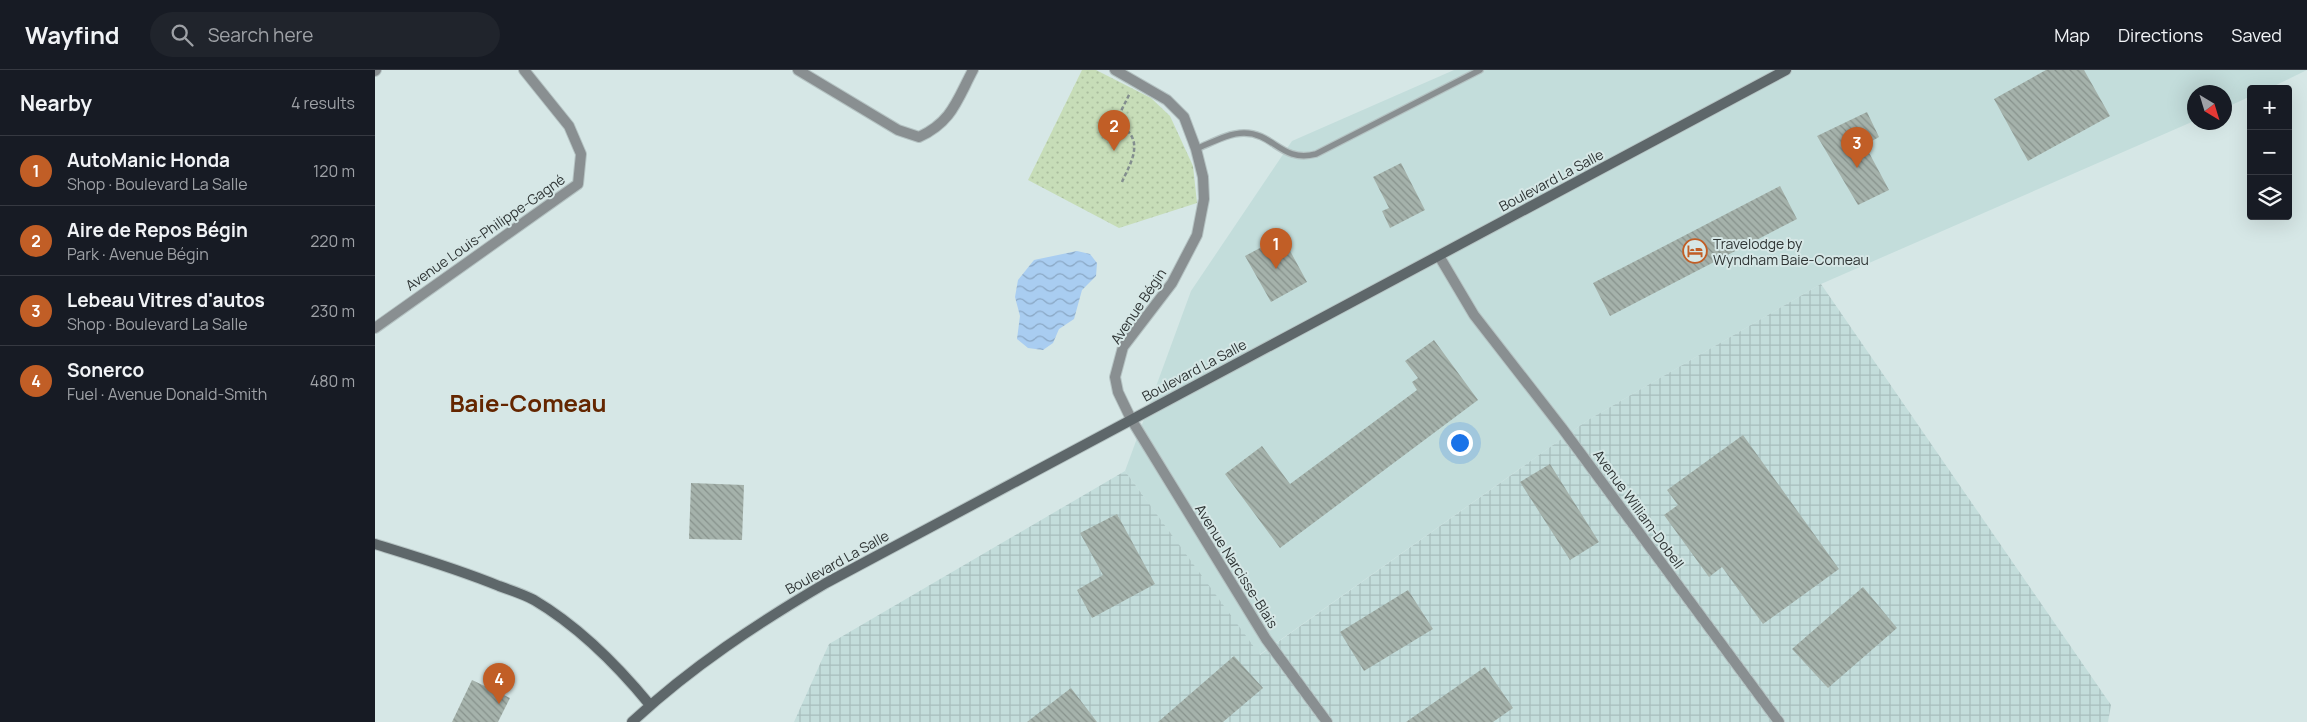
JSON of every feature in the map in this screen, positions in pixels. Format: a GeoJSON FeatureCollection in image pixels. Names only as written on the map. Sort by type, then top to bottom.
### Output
{"type":"FeatureCollection","features":[{"type":"Feature","properties":{"kind":"street","name":"Avenue Louis-Philippe-Gagné"},"geometry":{"type":"LineString","coordinates":[[375,328],[578,184],[581,154],[569,126],[524,70]]}},
{"type":"Feature","properties":{"kind":"street"},"geometry":{"type":"LineString","coordinates":[[798,70],[898,130],[919,136],[934,130],[949,117],[973,70]]}},
{"type":"Feature","properties":{"kind":"street","name":"Avenue Bégin"},"geometry":{"type":"LineString","coordinates":[[1115,70],[1167,100],[1184,117],[1196,149],[1203,177],[1204,199],[1197,235],[1172,283],[1123,347],[1115,377],[1117,392],[1131,420]]}},
{"type":"Feature","properties":{"kind":"street","name":"Boulevard La Salle"},"geometry":{"type":"LineString","coordinates":[[632,722],[650,705],[715,655],[773,614],[826,583],[1785,70]]}},
{"type":"Feature","properties":{"kind":"street","name":"Avenue William-Dobell"},"geometry":{"type":"LineString","coordinates":[[1439,256],[1474,315],[1563,428],[1779,722]]}},
{"type":"Feature","properties":{"kind":"street","name":"Avenue Narcisse-Blais"},"geometry":{"type":"LineString","coordinates":[[1131,420],[1265,639],[1327,722]]}},
{"type":"Feature","properties":{"kind":"street"},"geometry":{"type":"LineString","coordinates":[[375,544],[469,574],[533,600],[565,622],[601,653],[650,705]]}},
{"type":"Feature","properties":{"kind":"lane"},"geometry":{"type":"LineString","coordinates":[[1196,149],[1224,137],[1244,133],[1257,135],[1287,153],[1304,157],[1316,154],[1480,70]]}},
{"type":"Feature","properties":{"kind":"path"},"geometry":{"type":"LineString","coordinates":[[1122,182],[1133,154],[1134,144],[1131,134],[1115,122],[1136,81]]}},
{"type":"Feature","properties":{"kind":"shaded area"},"geometry":{"type":"Polygon","coordinates":[[[1454,70],[2307,70],[2276,85],[2247,85],[2247,98],[2232,105],[2232,85],[2187,85],[2187,124],[1821,284],[1588,420],[1259,655],[1125,471],[1191,291],[1292,141],[1454,70]]]}},
{"type":"Feature","properties":{"kind":"shaded area"},"geometry":{"type":"Polygon","coordinates":[[[1821,284],[2111,705],[2108,722],[794,722],[829,644],[1125,471],[1260,655],[1588,420],[1821,284]]]}},
{"type":"Feature","properties":{"kind":"green space"},"geometry":{"type":"Polygon","coordinates":[[[1082,70],[1096,70],[1151,98],[1170,116],[1193,166],[1197,203],[1119,228],[1028,180],[1082,70]]]}},
{"type":"Feature","properties":{"kind":"water"},"geometry":{"type":"Polygon","coordinates":[[[1077,251],[1090,254],[1097,263],[1096,276],[1082,290],[1074,319],[1059,329],[1053,343],[1043,350],[1028,348],[1017,339],[1020,316],[1015,297],[1018,280],[1034,260],[1077,251]]]}},
{"type":"Feature","properties":{"kind":"building"},"geometry":{"type":"Polygon","coordinates":[[[2046,70],[2084,70],[2110,116],[2028,161],[1994,99],[2046,70]]]}},
{"type":"Feature","properties":{"kind":"building"},"geometry":{"type":"Polygon","coordinates":[[[1867,112],[1879,137],[1872,141],[1873,144],[1866,147],[1889,190],[1858,205],[1817,136],[1867,112]]]}},
{"type":"Feature","properties":{"kind":"building"},"geometry":{"type":"Polygon","coordinates":[[[1401,163],[1425,210],[1390,228],[1382,211],[1389,208],[1373,177],[1401,163]]]}},
{"type":"Feature","properties":{"kind":"building","name":"Travelodge by Wyndham Baie-Comeau"},"geometry":{"type":"Polygon","coordinates":[[[1780,186],[1797,219],[1610,316],[1593,283],[1780,186]]]}},
{"type":"Feature","properties":{"kind":"building"},"geometry":{"type":"Polygon","coordinates":[[[1282,236],[1307,282],[1271,302],[1245,256],[1282,236]]]}},
{"type":"Feature","properties":{"kind":"building"},"geometry":{"type":"Polygon","coordinates":[[[1434,340],[1478,400],[1280,548],[1225,474],[1262,446],[1290,484],[1417,390],[1412,382],[1418,378],[1405,361],[1434,340]]]}},
{"type":"Feature","properties":{"kind":"building"},"geometry":{"type":"Polygon","coordinates":[[[1743,435],[1839,569],[1763,624],[1722,567],[1709,577],[1664,515],[1678,505],[1667,490],[1743,435]]]}},
{"type":"Feature","properties":{"kind":"building"},"geometry":{"type":"Polygon","coordinates":[[[1550,464],[1599,542],[1570,560],[1520,482],[1550,464]]]}},
{"type":"Feature","properties":{"kind":"building"},"geometry":{"type":"Polygon","coordinates":[[[691,483],[744,485],[742,540],[689,539],[691,483]]]}},
{"type":"Feature","properties":{"kind":"building"},"geometry":{"type":"Polygon","coordinates":[[[1117,514],[1155,584],[1092,618],[1077,590],[1103,575],[1080,533],[1117,514]]]}},
{"type":"Feature","properties":{"kind":"building"},"geometry":{"type":"Polygon","coordinates":[[[1863,587],[1897,628],[1828,688],[1792,649],[1863,587]]]}},
{"type":"Feature","properties":{"kind":"building"},"geometry":{"type":"Polygon","coordinates":[[[1408,590],[1433,629],[1364,671],[1340,632],[1408,590]]]}},
{"type":"Feature","properties":{"kind":"building"},"geometry":{"type":"Polygon","coordinates":[[[1234,656],[1263,688],[1223,722],[1158,722],[1234,656]]]}},
{"type":"Feature","properties":{"kind":"building"},"geometry":{"type":"Polygon","coordinates":[[[1485,667],[1513,708],[1493,722],[1406,722],[1485,667]]]}},
{"type":"Feature","properties":{"kind":"building"},"geometry":{"type":"Polygon","coordinates":[[[472,680],[510,698],[498,722],[452,722],[472,680]]]}},
{"type":"Feature","properties":{"kind":"building"},"geometry":{"type":"Polygon","coordinates":[[[1071,688],[1097,722],[1027,722],[1071,688]]]}},
{"type":"Feature","properties":{"kind":"place","name":"Aire de Repos Bégin"},"geometry":{"type":"Point","coordinates":[1114,151]}},
{"type":"Feature","properties":{"kind":"place","name":"Lebeau Vitres d'autos"},"geometry":{"type":"Point","coordinates":[1857,168]}},
{"type":"Feature","properties":{"kind":"place","name":"Travelodge by Wyndham Baie-Comeau"},"geometry":{"type":"Point","coordinates":[1695,251]}},
{"type":"Feature","properties":{"kind":"place","name":"AutoManic Honda"},"geometry":{"type":"Point","coordinates":[1276,269]}},
{"type":"Feature","properties":{"kind":"place","name":"Sonerco"},"geometry":{"type":"Point","coordinates":[499,704]}},
{"type":"Feature","properties":{"kind":"district","name":"Baie-Comeau"},"geometry":{"type":"Point","coordinates":[528,402]}}]}
